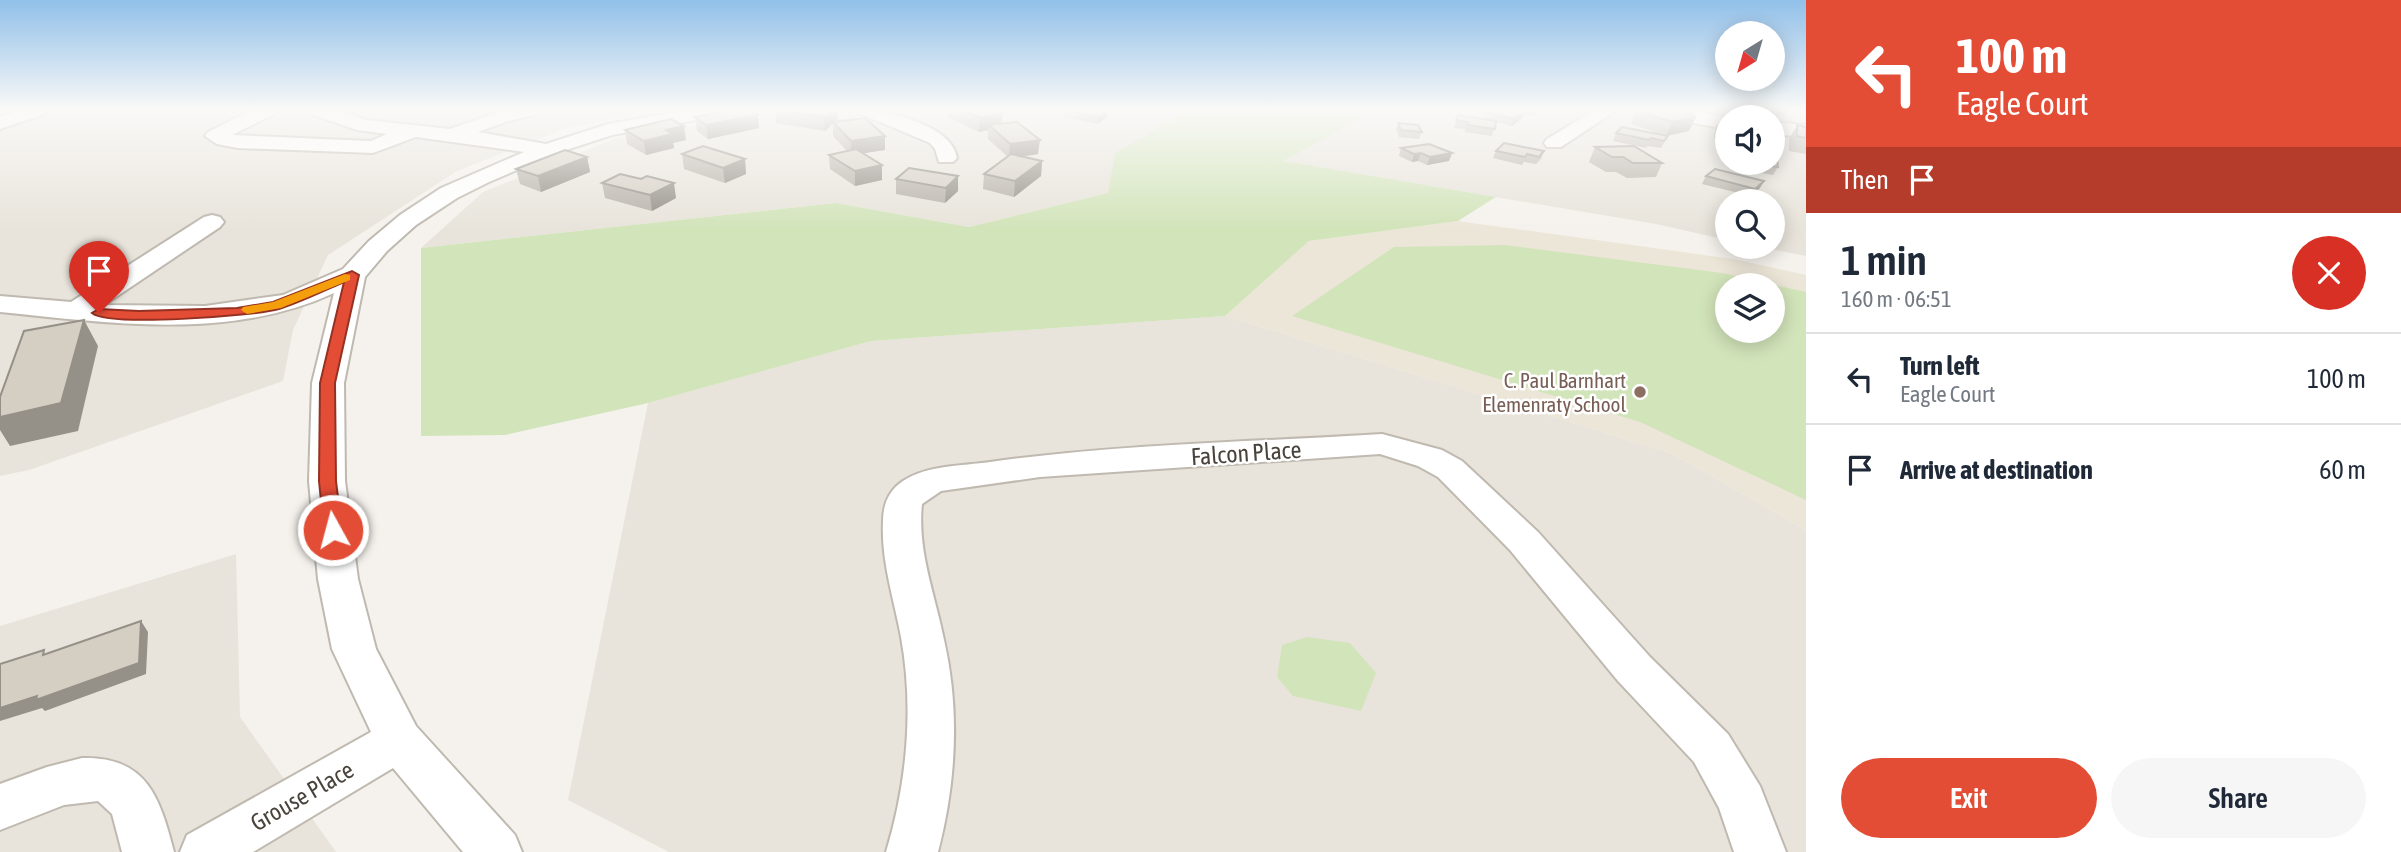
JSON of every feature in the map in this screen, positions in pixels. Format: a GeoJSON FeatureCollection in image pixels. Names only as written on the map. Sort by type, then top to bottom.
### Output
{"type":"FeatureCollection","features":[{"type":"Feature","properties":{"kind":"street"},"geometry":{"type":"LineString","coordinates":[[0,304],[121,316],[202,315],[276,306],[352,275],[378,246],[408,220],[449,193],[547,150]]}},
{"type":"Feature","properties":{"kind":"street"},"geometry":{"type":"LineString","coordinates":[[945,150],[946,158]]}},
{"type":"Feature","properties":{"kind":"street"},"geometry":{"type":"LineString","coordinates":[[76,311],[212,222]]}},
{"type":"Feature","properties":{"kind":"street"},"geometry":{"type":"LineString","coordinates":[[352,275],[328,395],[327,481],[338,579],[354,649],[399,740],[496,852]]}},
{"type":"Feature","properties":{"kind":"street"},"geometry":{"type":"LineString","coordinates":[[276,306],[314,312],[341,323]]}},
{"type":"Feature","properties":{"kind":"street","name":"Falcon Place"},"geometry":{"type":"LineString","coordinates":[[912,852],[921,822],[931,740],[926,656],[901,529],[904,500],[916,489],[933,481],[1040,466],[1382,444],[1430,458],[1450,469],[1524,541],[1634,669],[1711,748],[1742,802],[1760,852]]}},
{"type":"Feature","properties":{"kind":"street","name":"Grouse Place"},"geometry":{"type":"LineString","coordinates":[[206,852],[399,740]]}},
{"type":"Feature","properties":{"kind":"street"},"geometry":{"type":"LineString","coordinates":[[0,807],[78,780],[106,778],[125,792],[136,810],[148,852]]}},
{"type":"Feature","properties":{"kind":"shaded area"},"geometry":{"type":"Polygon","coordinates":[[[0,150],[511,150],[457,171],[328,255],[293,330],[283,381],[29,470],[0,476],[0,150]]]}},
{"type":"Feature","properties":{"kind":"shaded area"},"geometry":{"type":"Polygon","coordinates":[[[587,150],[1121,150],[1115,153],[1109,193],[969,227],[836,203],[421,248],[483,192],[587,150]]]}},
{"type":"Feature","properties":{"kind":"shaded area"},"geometry":{"type":"Polygon","coordinates":[[[1302,150],[1715,150],[1715,175],[1785,175],[1785,150],[1806,150],[1806,256],[1785,252],[1785,189],[1715,189],[1715,237],[1656,224],[1281,161],[1302,150]]]}},
{"type":"Feature","properties":{"kind":"shaded area","name":"C. Paul Barnhart Elemenraty School"},"geometry":{"type":"Polygon","coordinates":[[[1458,221],[1715,257],[1715,259],[1733,259],[1806,275],[1806,530],[1673,454],[1225,316],[1309,241],[1458,221]]]}},
{"type":"Feature","properties":{"kind":"shaded area"},"geometry":{"type":"Polygon","coordinates":[[[1225,316],[1673,454],[1806,530],[1806,852],[669,852],[568,800],[648,403],[871,341],[1225,316]]]}},
{"type":"Feature","properties":{"kind":"shaded area"},"geometry":{"type":"Polygon","coordinates":[[[236,554],[240,717],[336,852],[0,852],[0,626],[236,554]]]}},
{"type":"Feature","properties":{"kind":"green space"},"geometry":{"type":"Polygon","coordinates":[[[1121,150],[1304,150],[1283,161],[1496,197],[1458,221],[1309,241],[1225,316],[871,341],[648,403],[505,435],[421,436],[421,248],[836,203],[969,227],[1108,193],[1115,153],[1121,150]]]}},
{"type":"Feature","properties":{"kind":"green space","name":"C. Paul Barnhart Elemenraty School"},"geometry":{"type":"Polygon","coordinates":[[[1505,245],[1722,273],[1715,273],[1715,343],[1785,343],[1785,287],[1806,292],[1806,500],[1640,422],[1292,316],[1394,247],[1505,245]]]}},
{"type":"Feature","properties":{"kind":"green space"},"geometry":{"type":"Polygon","coordinates":[[[1307,637],[1350,643],[1376,673],[1361,711],[1293,696],[1277,677],[1282,645],[1307,637]]]}},
{"type":"Feature","properties":{"kind":"building"},"geometry":{"type":"Polygon","coordinates":[[[565,150],[587,157],[538,176],[516,169],[565,150]]]}},
{"type":"Feature","properties":{"kind":"building"},"geometry":{"type":"Polygon","coordinates":[[[693,150],[715,150],[745,159],[723,168],[682,154],[693,150]]]}},
{"type":"Feature","properties":{"kind":"building"},"geometry":{"type":"Polygon","coordinates":[[[857,150],[882,165],[855,171],[829,155],[857,150]]]}},
{"type":"Feature","properties":{"kind":"building"},"geometry":{"type":"Polygon","coordinates":[[[1405,150],[1444,150],[1452,153],[1430,157],[1421,153],[1414,154],[1405,150]]]}},
{"type":"Feature","properties":{"kind":"building"},"geometry":{"type":"Polygon","coordinates":[[[1600,150],[1640,150],[1662,163],[1633,163],[1623,157],[1612,157],[1600,150]]]}},
{"type":"Feature","properties":{"kind":"building"},"geometry":{"type":"Polygon","coordinates":[[[1496,151],[1544,151],[1539,157],[1527,154],[1525,157],[1496,151]]]}},
{"type":"Feature","properties":{"kind":"building"},"geometry":{"type":"Polygon","coordinates":[[[1011,154],[1042,161],[1015,181],[984,174],[1011,154]]]}},
{"type":"Feature","properties":{"kind":"building"},"geometry":{"type":"Polygon","coordinates":[[[909,168],[958,176],[946,188],[896,179],[909,168]]]}},
{"type":"Feature","properties":{"kind":"building"},"geometry":{"type":"Polygon","coordinates":[[[1715,169],[1715,175],[1740,175],[1764,181],[1755,189],[1706,176],[1715,169]]]}},
{"type":"Feature","properties":{"kind":"building"},"geometry":{"type":"Polygon","coordinates":[[[620,174],[641,179],[647,176],[674,183],[650,195],[602,183],[620,174]]]}},
{"type":"Feature","properties":{"kind":"building"},"geometry":{"type":"Polygon","coordinates":[[[84,320],[61,403],[0,417],[0,397],[24,331],[84,320]]]}},
{"type":"Feature","properties":{"kind":"building"},"geometry":{"type":"Polygon","coordinates":[[[141,621],[139,663],[36,700],[37,696],[0,708],[0,664],[44,650],[43,655],[141,621]]]}},
{"type":"Feature","properties":{"kind":"slow traffic"},"geometry":{"type":"LineString","coordinates":[[247,310],[276,306],[345,277]]}},
{"type":"Feature","properties":{"kind":"place","name":"C. Paul Barnhart Elemenraty School"},"geometry":{"type":"Point","coordinates":[1640,392]}},
{"type":"Feature","properties":{"kind":"route"},"geometry":{"type":"LineString","coordinates":[[99,313],[121,316],[237,312],[276,306],[352,275],[328,383],[327,481],[333,530]]}}]}
